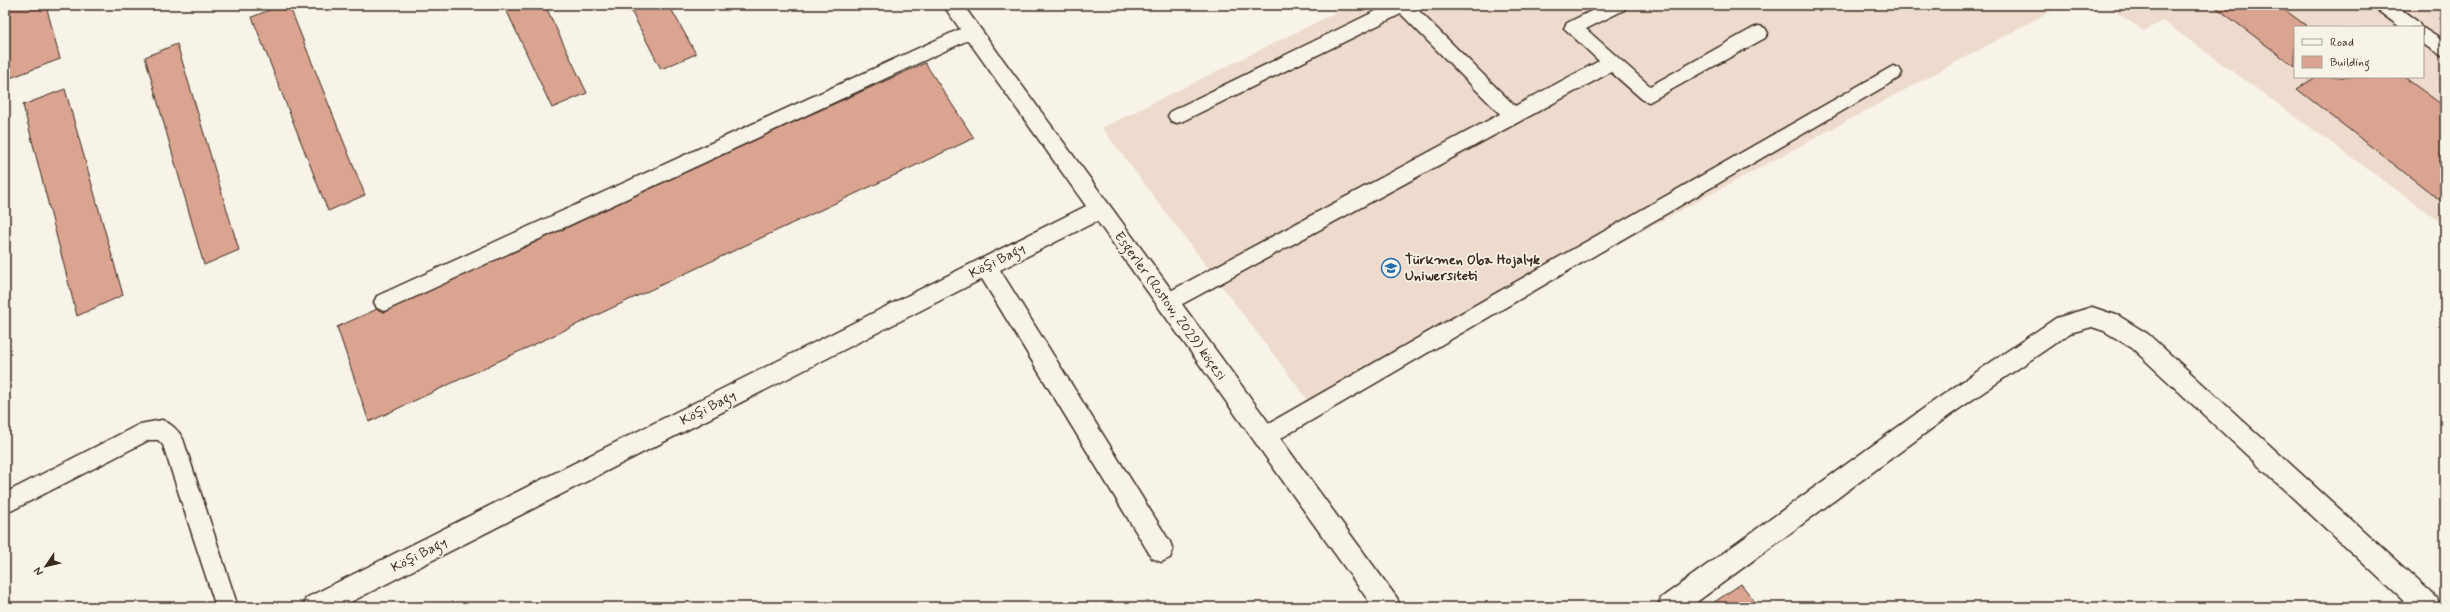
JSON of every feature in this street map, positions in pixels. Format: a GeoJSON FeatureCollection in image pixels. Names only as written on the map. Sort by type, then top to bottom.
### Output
{"type":"FeatureCollection","features":[{"type":"Feature","properties":{"kind":"street","name":"Esgerler (Rostow, 2029) köçesi"},"geometry":{"type":"LineString","coordinates":[[953,5],[1388,607]]}},
{"type":"Feature","properties":{"kind":"street","name":"Köşi Bagy"},"geometry":{"type":"LineString","coordinates":[[316,607],[1100,209]]}},
{"type":"Feature","properties":{"kind":"street"},"geometry":{"type":"LineString","coordinates":[[986,266],[1161,550]]}},
{"type":"Feature","properties":{"kind":"street"},"geometry":{"type":"LineString","coordinates":[[1670,607],[1942,408],[2064,325],[2092,317],[2111,323],[2140,341],[2428,607]]}},
{"type":"Feature","properties":{"kind":"lane"},"geometry":{"type":"LineString","coordinates":[[1177,116],[1404,5],[1513,116]]}},
{"type":"Feature","properties":{"kind":"lane"},"geometry":{"type":"LineString","coordinates":[[1618,5],[1574,28],[1611,63],[1649,95],[1760,33]]}},
{"type":"Feature","properties":{"kind":"lane"},"geometry":{"type":"LineString","coordinates":[[2383,5],[2411,26]]}},
{"type":"Feature","properties":{"kind":"lane"},"geometry":{"type":"LineString","coordinates":[[384,302],[971,30]]}},
{"type":"Feature","properties":{"kind":"lane"},"geometry":{"type":"LineString","coordinates":[[2424,36],[2445,51]]}},
{"type":"Feature","properties":{"kind":"lane"},"geometry":{"type":"LineString","coordinates":[[1168,302],[1611,63]]}},
{"type":"Feature","properties":{"kind":"lane"},"geometry":{"type":"LineString","coordinates":[[1264,437],[1893,73]]}},
{"type":"Feature","properties":{"kind":"lane"},"geometry":{"type":"LineString","coordinates":[[5,504],[147,431],[162,430],[172,439],[227,607]]}},
{"type":"Feature","properties":{"kind":"shaded area","name":"Türkmen Oba Hojalyk Uniwersiteti"},"geometry":{"type":"Polygon","coordinates":[[[1351,5],[2062,5],[1314,408],[1102,128],[1351,5]]]}},
{"type":"Feature","properties":{"kind":"shaded area"},"geometry":{"type":"Polygon","coordinates":[[[2106,5],[2445,5],[2445,225],[2163,21],[2144,31],[2106,5]]]}},
{"type":"Feature","properties":{"kind":"building"},"geometry":{"type":"Polygon","coordinates":[[[5,5],[46,5],[60,59],[5,80],[5,5]]]}},
{"type":"Feature","properties":{"kind":"building"},"geometry":{"type":"Polygon","coordinates":[[[282,5],[289,5],[365,195],[328,211],[252,17],[282,5]]]}},
{"type":"Feature","properties":{"kind":"building"},"geometry":{"type":"Polygon","coordinates":[[[504,5],[545,5],[587,93],[552,108],[504,5]]]}},
{"type":"Feature","properties":{"kind":"building"},"geometry":{"type":"Polygon","coordinates":[[[628,5],[669,5],[696,54],[661,69],[628,5]]]}},
{"type":"Feature","properties":{"kind":"building"},"geometry":{"type":"Polygon","coordinates":[[[2213,5],[2278,5],[2307,26],[2294,26],[2294,66],[2213,5]]]}},
{"type":"Feature","properties":{"kind":"building"},"geometry":{"type":"Polygon","coordinates":[[[177,44],[239,250],[204,265],[145,57],[177,44]]]}},
{"type":"Feature","properties":{"kind":"building"},"geometry":{"type":"Polygon","coordinates":[[[925,63],[974,138],[369,422],[337,327],[925,63]]]}},
{"type":"Feature","properties":{"kind":"building"},"geometry":{"type":"Polygon","coordinates":[[[2314,78],[2405,78],[2445,107],[2445,204],[2297,89],[2314,78]]]}},
{"type":"Feature","properties":{"kind":"building"},"geometry":{"type":"Polygon","coordinates":[[[65,89],[123,295],[77,316],[23,105],[65,89]]]}},
{"type":"Feature","properties":{"kind":"building"},"geometry":{"type":"Polygon","coordinates":[[[1741,584],[1759,607],[1707,607],[1741,584]]]}},
{"type":"Feature","properties":{"kind":"place","name":"Türkmen Oba Hojalyk Uniwersiteti"},"geometry":{"type":"Point","coordinates":[1391,268]}}]}
